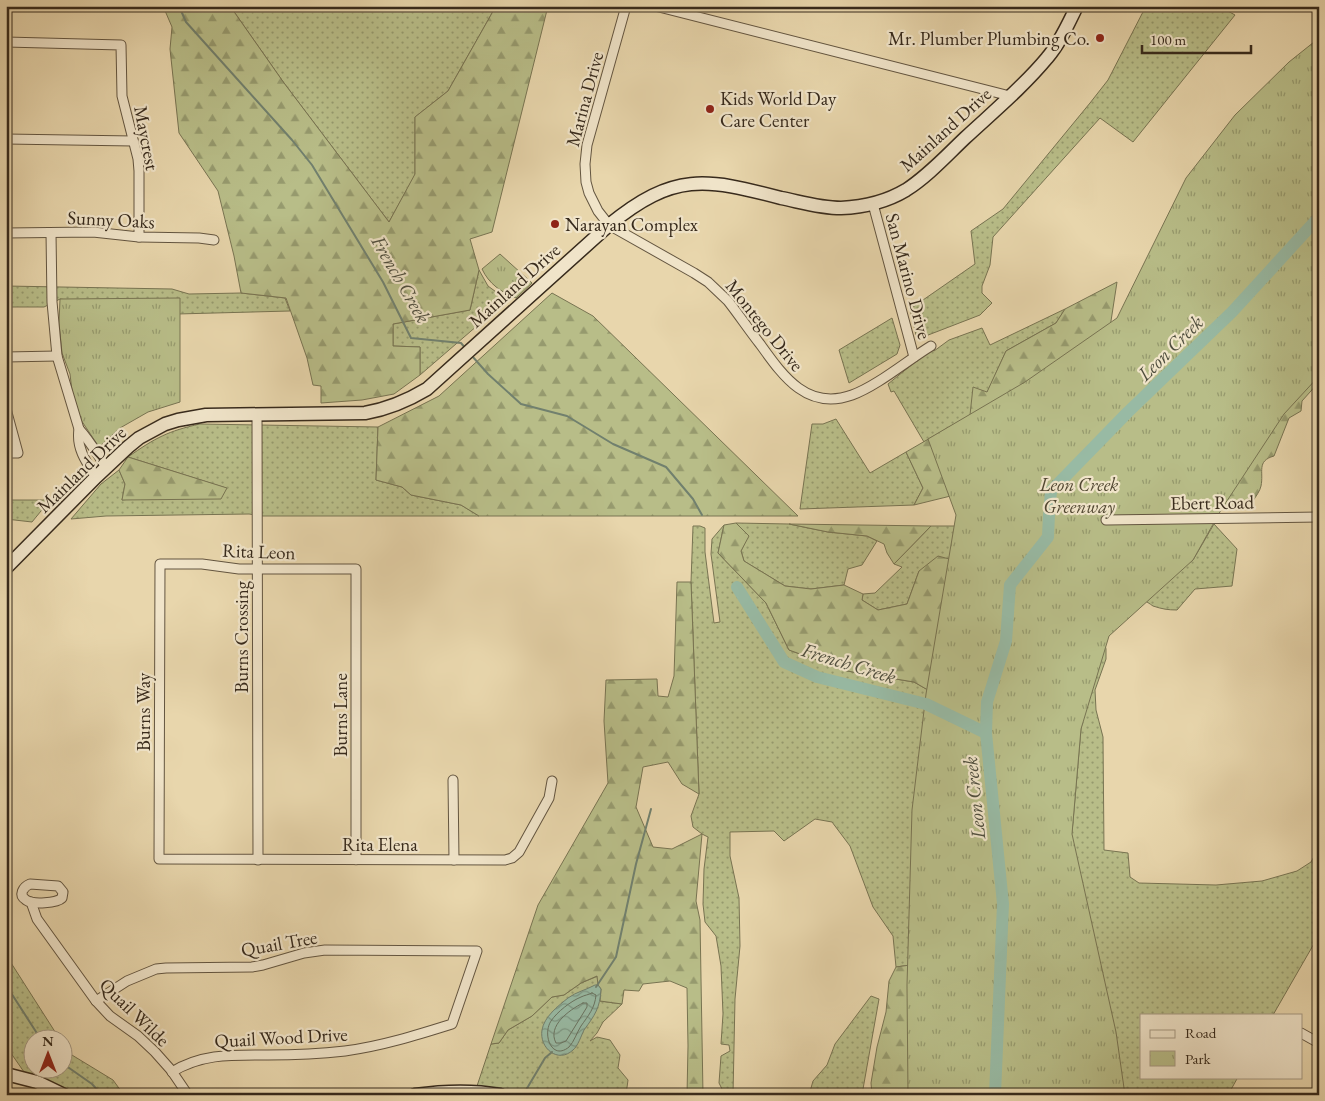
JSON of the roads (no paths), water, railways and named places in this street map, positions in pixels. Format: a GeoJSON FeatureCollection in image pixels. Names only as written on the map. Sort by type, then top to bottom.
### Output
{"type":"FeatureCollection","features":[{"type":"Feature","properties":{"kind":"main road","name":"Mainland Drive"},"geometry":{"type":"LineString","coordinates":[[6,568],[96,476],[139,438],[165,424],[206,414],[348,414],[376,411],[402,403],[427,388],[609,225],[631,207],[654,194],[666,189],[707,183],[734,186],[826,207],[852,207],[873,204],[893,196],[917,182],[1010,96],[1046,59],[1063,34],[1077,6]]}},
{"type":"Feature","properties":{"kind":"main road"},"geometry":{"type":"LineString","coordinates":[[7,1078],[36,1082],[64,1095]]}},
{"type":"Feature","properties":{"kind":"main road"},"geometry":{"type":"LineString","coordinates":[[416,1095],[463,1091],[500,1095]]}},
{"type":"Feature","properties":{"kind":"street","name":"Marina Drive"},"geometry":{"type":"LineString","coordinates":[[609,225],[598,211],[586,182],[586,154],[626,6]]}},
{"type":"Feature","properties":{"kind":"street"},"geometry":{"type":"LineString","coordinates":[[655,6],[1010,96]]}},
{"type":"Feature","properties":{"kind":"street","name":"Maycrest"},"geometry":{"type":"LineString","coordinates":[[6,42],[121,45],[122,96],[138,159],[139,237]]}},
{"type":"Feature","properties":{"kind":"street"},"geometry":{"type":"LineString","coordinates":[[6,139],[133,141]]}},
{"type":"Feature","properties":{"kind":"street","name":"San Marino Drive"},"geometry":{"type":"LineString","coordinates":[[873,204],[914,357]]}},
{"type":"Feature","properties":{"kind":"street","name":"Montego Drive"},"geometry":{"type":"LineString","coordinates":[[609,225],[691,271],[718,290],[728,300],[784,376],[806,394],[819,398],[840,398],[854,394],[914,357]]}},
{"type":"Feature","properties":{"kind":"street","name":"Sunny Oaks"},"geometry":{"type":"LineString","coordinates":[[6,233],[93,232],[139,237],[214,240]]}},
{"type":"Feature","properties":{"kind":"street"},"geometry":{"type":"LineString","coordinates":[[51,233],[52,302],[57,356],[79,429],[78,438],[83,457],[96,476]]}},
{"type":"Feature","properties":{"kind":"street"},"geometry":{"type":"LineString","coordinates":[[914,357],[931,346]]}},
{"type":"Feature","properties":{"kind":"street"},"geometry":{"type":"LineString","coordinates":[[6,357],[57,356]]}},
{"type":"Feature","properties":{"kind":"street"},"geometry":{"type":"LineString","coordinates":[[6,410],[18,453],[6,453]]}},
{"type":"Feature","properties":{"kind":"street","name":"Burns Crossing"},"geometry":{"type":"LineString","coordinates":[[257,414],[258,860]]}},
{"type":"Feature","properties":{"kind":"street"},"geometry":{"type":"LineString","coordinates":[[79,429],[89,440],[106,467]]}},
{"type":"Feature","properties":{"kind":"street","name":"Ebert Road"},"geometry":{"type":"LineString","coordinates":[[1106,520],[1319,517]]}},
{"type":"Feature","properties":{"kind":"street","name":"Rita Leon"},"geometry":{"type":"LineString","coordinates":[[160,564],[202,564],[239,569],[356,569]]}},
{"type":"Feature","properties":{"kind":"street","name":"Burns Way"},"geometry":{"type":"LineString","coordinates":[[160,564],[160,859]]}},
{"type":"Feature","properties":{"kind":"street","name":"Burns Lane"},"geometry":{"type":"LineString","coordinates":[[356,569],[356,860]]}},
{"type":"Feature","properties":{"kind":"street"},"geometry":{"type":"LineString","coordinates":[[453,780],[454,860]]}},
{"type":"Feature","properties":{"kind":"street","name":"Rita Elena"},"geometry":{"type":"LineString","coordinates":[[160,859],[504,860],[515,856],[519,852],[549,798],[552,781]]}},
{"type":"Feature","properties":{"kind":"street","name":"Quail Wilde"},"geometry":{"type":"LineString","coordinates":[[31,902],[37,919],[96,1001],[110,1016],[150,1047],[172,1072],[188,1095]]}},
{"type":"Feature","properties":{"kind":"street","name":"Quail Tree"},"geometry":{"type":"LineString","coordinates":[[96,1001],[136,976],[166,968],[252,967],[304,953],[325,950],[477,951],[452,1024]]}},
{"type":"Feature","properties":{"kind":"street","name":"Quail Wood Drive"},"geometry":{"type":"LineString","coordinates":[[172,1072],[197,1060],[218,1055],[301,1054],[345,1051],[398,1041],[452,1024]]}},
{"type":"Feature","properties":{"kind":"street"},"geometry":{"type":"LineString","coordinates":[[1302,1034],[1319,1043]]}},
{"type":"Feature","properties":{"kind":"water"},"geometry":{"type":"Polygon","coordinates":[[[598,985],[601,989],[598,1006],[576,1046],[567,1054],[556,1055],[551,1052],[543,1043],[543,1025],[552,1012],[568,998],[598,985]]]}},
{"type":"Feature","properties":{"kind":"waterway","name":"French Creek"},"geometry":{"type":"LineString","coordinates":[[179,6],[186,22],[292,140],[312,165],[383,282],[411,338],[461,343],[466,349]]}},
{"type":"Feature","properties":{"kind":"waterway","name":"Leon Creek"},"geometry":{"type":"LineString","coordinates":[[1050,504],[1051,491],[1128,412],[1232,312],[1319,217]]}},
{"type":"Feature","properties":{"kind":"waterway","name":"French Creek"},"geometry":{"type":"LineString","coordinates":[[472,356],[488,374],[521,404],[567,416],[613,444],[666,467],[693,499],[702,515]]}},
{"type":"Feature","properties":{"kind":"waterway","name":"Leon Creek"},"geometry":{"type":"LineString","coordinates":[[995,1095],[1003,904],[986,733],[987,702],[1006,641],[1010,585],[1048,537],[1049,514]]}},
{"type":"Feature","properties":{"kind":"waterway","name":"French Creek"},"geometry":{"type":"LineString","coordinates":[[737,587],[784,662],[817,677],[926,704],[986,733]]}},
{"type":"Feature","properties":{"kind":"waterway"},"geometry":{"type":"LineString","coordinates":[[596,987],[616,957],[636,864],[651,809]]}},
{"type":"Feature","properties":{"kind":"waterway"},"geometry":{"type":"LineString","coordinates":[[6,985],[34,1028]]}},
{"type":"Feature","properties":{"kind":"waterway"},"geometry":{"type":"LineString","coordinates":[[526,1090],[545,1058],[552,1052]]}},
{"type":"Feature","properties":{"kind":"waterway"},"geometry":{"type":"LineString","coordinates":[[72,1070],[92,1084],[102,1095]]}},
{"type":"Feature","properties":{"kind":"place","name":"Mr. Plumber Plumbing Co."},"geometry":{"type":"Point","coordinates":[1100,38]}},
{"type":"Feature","properties":{"kind":"place","name":"Kids World Day Care Center"},"geometry":{"type":"Point","coordinates":[710,109]}},
{"type":"Feature","properties":{"kind":"place","name":"Narayan Complex"},"geometry":{"type":"Point","coordinates":[555,224]}},
{"type":"Feature","properties":{"kind":"park label","name":"Leon Creek Greenway"},"geometry":{"type":"Point","coordinates":[1079,495]}}]}
